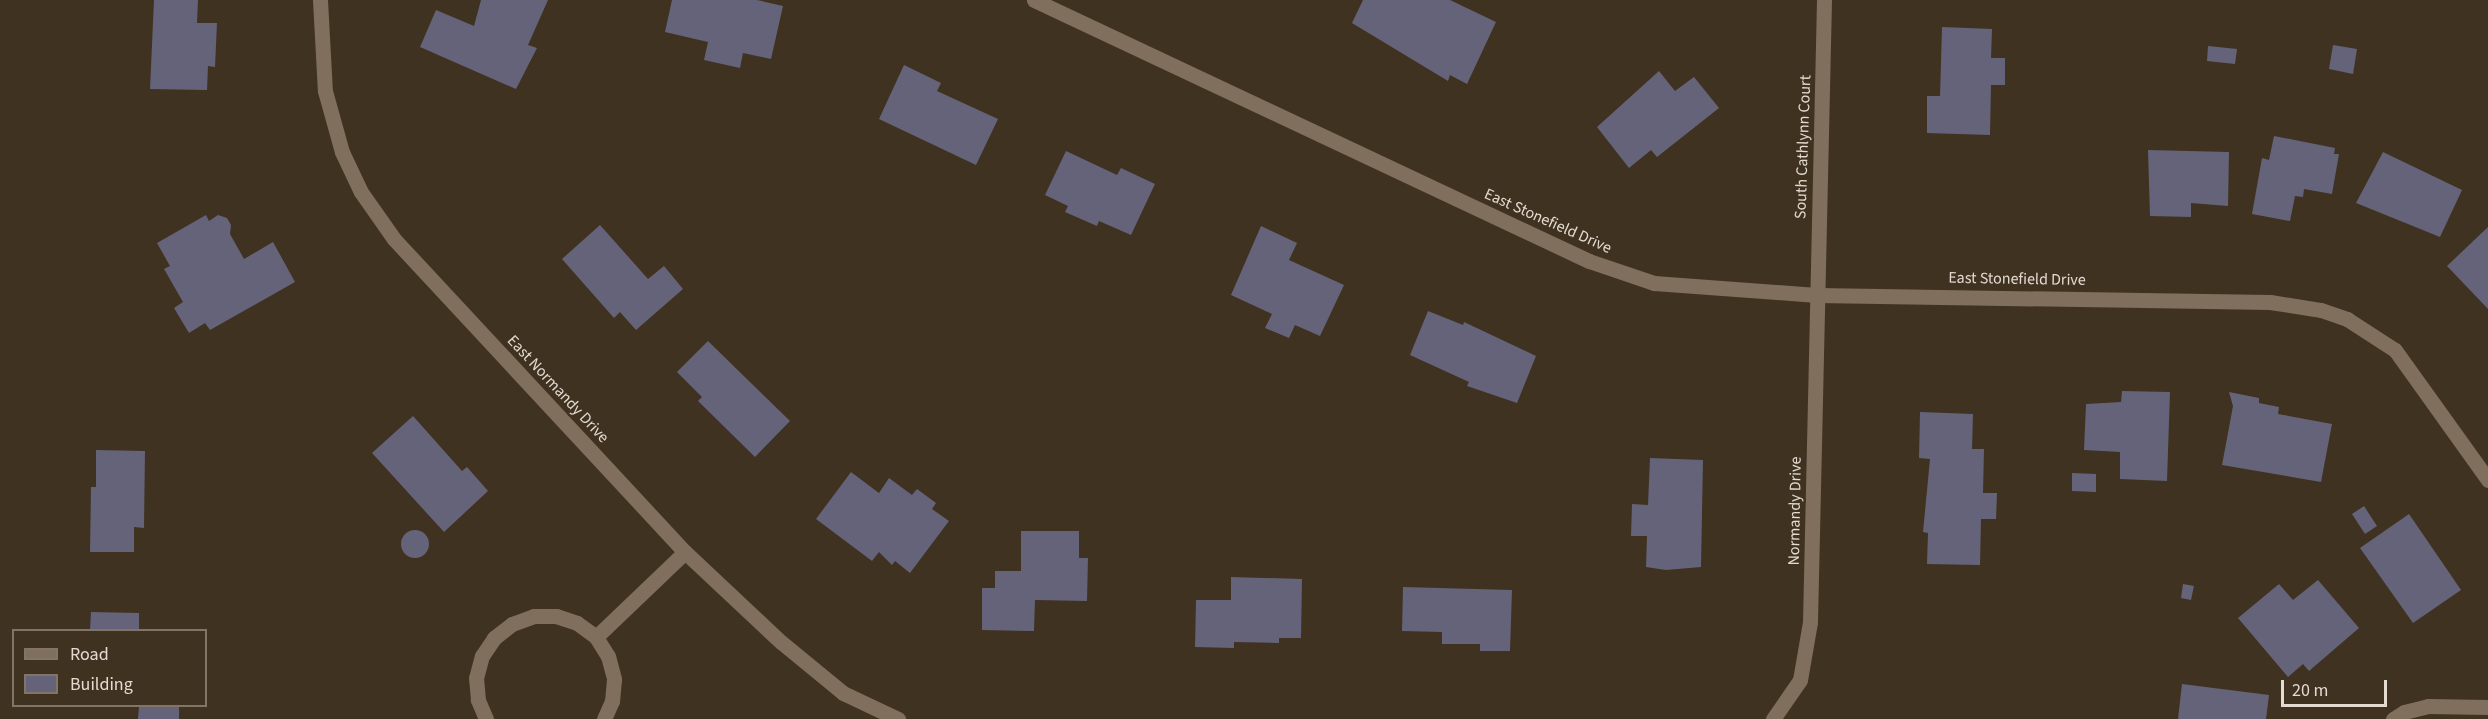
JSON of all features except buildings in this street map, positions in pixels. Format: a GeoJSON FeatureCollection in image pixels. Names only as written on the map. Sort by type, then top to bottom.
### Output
{"type":"FeatureCollection","features":[{"type":"Feature","properties":{"kind":"street","name":"East Normandy Drive"},"geometry":{"type":"LineString","coordinates":[[320,0],[325,91],[342,152],[361,192],[394,239],[685,552],[781,642],[843,693],[898,719]]}},
{"type":"Feature","properties":{"kind":"street","name":"East Stonefield Drive"},"geometry":{"type":"LineString","coordinates":[[1034,0],[1589,261],[1654,283],[1817,295],[2270,302],[2321,310],[2347,319],[2395,350],[2488,480]]}},
{"type":"Feature","properties":{"kind":"street","name":"South Cathlynn Court"},"geometry":{"type":"LineString","coordinates":[[1817,295],[1824,0]]}},
{"type":"Feature","properties":{"kind":"street","name":"Normandy Drive"},"geometry":{"type":"LineString","coordinates":[[1773,719],[1800,680],[1810,622],[1817,295]]}},
{"type":"Feature","properties":{"kind":"street"},"geometry":{"type":"LineString","coordinates":[[596,637],[685,552]]}},
{"type":"Feature","properties":{"kind":"street"},"geometry":{"type":"LineString","coordinates":[[486,719],[478,700],[476,678],[482,656],[494,638],[512,624],[534,616],[556,616],[577,623],[596,637],[608,656],[614,679],[612,701],[604,719]]}},
{"type":"Feature","properties":{"kind":"street"},"geometry":{"type":"LineString","coordinates":[[2393,719],[2404,712],[2428,706],[2488,707]]}}]}
